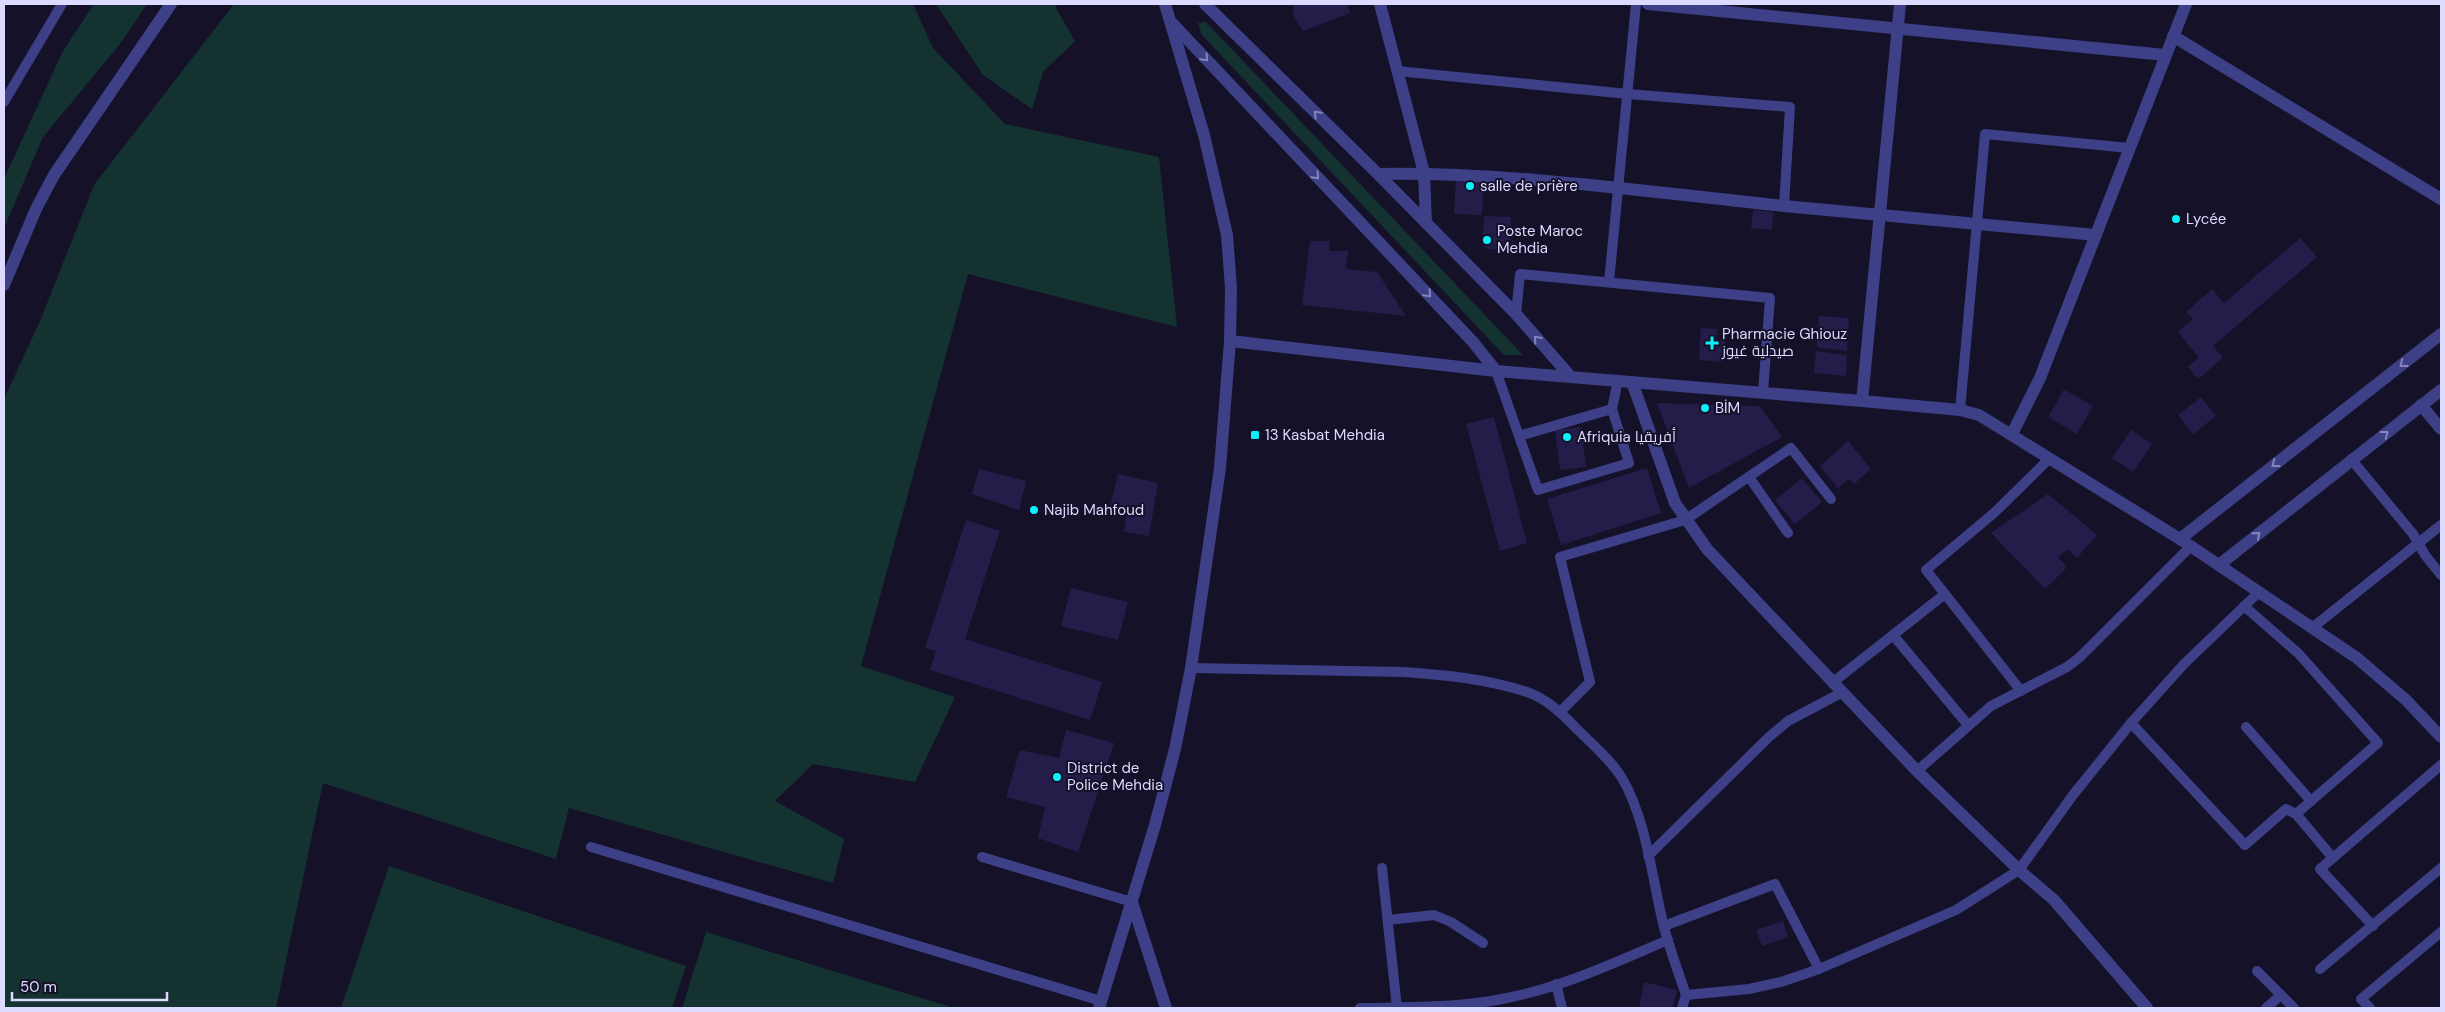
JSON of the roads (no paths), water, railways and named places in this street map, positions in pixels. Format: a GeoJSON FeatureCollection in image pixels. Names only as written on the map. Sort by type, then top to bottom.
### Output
{"type":"FeatureCollection","features":[{"type":"Feature","properties":{"kind":"street"},"geometry":{"type":"LineString","coordinates":[[4,285],[36,209],[54,174],[171,4]]}},
{"type":"Feature","properties":{"kind":"street"},"geometry":{"type":"LineString","coordinates":[[1100,1004],[1132,902],[1175,749],[1191,668],[1220,468],[1230,341],[1231,288],[1227,235],[1217,186],[1166,4]]}},
{"type":"Feature","properties":{"kind":"street"},"geometry":{"type":"LineString","coordinates":[[1205,4],[1378,174],[1516,314],[1570,376]]}},
{"type":"Feature","properties":{"kind":"street"},"geometry":{"type":"LineString","coordinates":[[1380,4],[1424,173],[1426,223]]}},
{"type":"Feature","properties":{"kind":"street"},"geometry":{"type":"LineString","coordinates":[[1648,4],[2165,55]]}},
{"type":"Feature","properties":{"kind":"street"},"geometry":{"type":"LineString","coordinates":[[1862,401],[1900,4]]}},
{"type":"Feature","properties":{"kind":"street"},"geometry":{"type":"LineString","coordinates":[[2012,434],[2040,378],[2186,4]]}},
{"type":"Feature","properties":{"kind":"street"},"geometry":{"type":"LineString","coordinates":[[1171,22],[1473,342],[1496,371]]}},
{"type":"Feature","properties":{"kind":"street"},"geometry":{"type":"LineString","coordinates":[[2173,36],[2441,199]]}},
{"type":"Feature","properties":{"kind":"street"},"geometry":{"type":"LineString","coordinates":[[1378,174],[1424,173],[1617,187],[1784,206],[2096,235]]}},
{"type":"Feature","properties":{"kind":"street"},"geometry":{"type":"LineString","coordinates":[[2180,539],[2441,334]]}},
{"type":"Feature","properties":{"kind":"street"},"geometry":{"type":"LineString","coordinates":[[1230,341],[1496,371],[1862,401],[1960,410],[1979,415],[2191,546],[2377,673],[2441,737]]}},
{"type":"Feature","properties":{"kind":"street"},"geometry":{"type":"LineString","coordinates":[[1632,382],[1675,503],[1707,549],[1841,694],[1917,771],[2019,870],[2054,900],[2147,1008]]}},
{"type":"Feature","properties":{"kind":"street"},"geometry":{"type":"LineString","coordinates":[[2219,565],[2351,459],[2441,390]]}},
{"type":"Feature","properties":{"kind":"street"},"geometry":{"type":"LineString","coordinates":[[2422,405],[2441,429]]}},
{"type":"Feature","properties":{"kind":"street"},"geometry":{"type":"LineString","coordinates":[[1132,902],[1166,1008]]}},
{"type":"Feature","properties":{"kind":"lane"},"geometry":{"type":"LineString","coordinates":[[4,102],[62,4]]}},
{"type":"Feature","properties":{"kind":"lane"},"geometry":{"type":"LineString","coordinates":[[1609,282],[1636,4]]}},
{"type":"Feature","properties":{"kind":"lane"},"geometry":{"type":"LineString","coordinates":[[1397,70],[1628,94],[1790,107],[1784,206]]}},
{"type":"Feature","properties":{"kind":"lane"},"geometry":{"type":"LineString","coordinates":[[1960,410],[1985,134],[2129,148]]}},
{"type":"Feature","properties":{"kind":"lane"},"geometry":{"type":"LineString","coordinates":[[1516,314],[1520,274],[1770,298],[1763,392]]}},
{"type":"Feature","properties":{"kind":"lane"},"geometry":{"type":"LineString","coordinates":[[1496,371],[1538,490],[1629,463],[1612,409],[1618,380]]}},
{"type":"Feature","properties":{"kind":"lane"},"geometry":{"type":"LineString","coordinates":[[1519,436],[1612,409]]}},
{"type":"Feature","properties":{"kind":"lane"},"geometry":{"type":"LineString","coordinates":[[1560,712],[1590,682],[1560,558],[1685,520],[1791,448],[1831,499]]}},
{"type":"Feature","properties":{"kind":"lane"},"geometry":{"type":"LineString","coordinates":[[2021,691],[1926,570],[1994,514],[2050,458]]}},
{"type":"Feature","properties":{"kind":"lane"},"geometry":{"type":"LineString","coordinates":[[2351,459],[2413,534],[2417,544],[2441,575]]}},
{"type":"Feature","properties":{"kind":"lane"},"geometry":{"type":"LineString","coordinates":[[1749,477],[1788,533]]}},
{"type":"Feature","properties":{"kind":"lane"},"geometry":{"type":"LineString","coordinates":[[2312,628],[2441,525]]}},
{"type":"Feature","properties":{"kind":"lane"},"geometry":{"type":"LineString","coordinates":[[1917,771],[1991,706],[2067,667],[2080,657],[2191,546]]}},
{"type":"Feature","properties":{"kind":"lane"},"geometry":{"type":"LineString","coordinates":[[1686,995],[1749,989],[1781,982],[1819,969],[1956,910],[2019,870],[2073,795],[2131,723],[2184,664],[2259,592]]}},
{"type":"Feature","properties":{"kind":"lane"},"geometry":{"type":"LineString","coordinates":[[1832,683],[1945,594]]}},
{"type":"Feature","properties":{"kind":"lane"},"geometry":{"type":"LineString","coordinates":[[2244,606],[2298,653],[2378,743],[2296,814]]}},
{"type":"Feature","properties":{"kind":"lane"},"geometry":{"type":"LineString","coordinates":[[1893,635],[1968,725]]}},
{"type":"Feature","properties":{"kind":"lane"},"geometry":{"type":"LineString","coordinates":[[1191,668],[1404,672],[1467,678],[1529,693],[1560,712],[1621,776],[1633,800],[1664,926],[1686,995],[1682,1008]]}},
{"type":"Feature","properties":{"kind":"lane"},"geometry":{"type":"LineString","coordinates":[[1648,856],[1769,737],[1788,721],[1841,694]]}},
{"type":"Feature","properties":{"kind":"lane"},"geometry":{"type":"LineString","coordinates":[[2131,723],[2245,845],[2286,809],[2296,814],[2333,858]]}},
{"type":"Feature","properties":{"kind":"lane"},"geometry":{"type":"LineString","coordinates":[[2246,727],[2311,801]]}},
{"type":"Feature","properties":{"kind":"lane"},"geometry":{"type":"LineString","coordinates":[[2372,926],[2320,869],[2441,764]]}},
{"type":"Feature","properties":{"kind":"lane"},"geometry":{"type":"LineString","coordinates":[[592,847],[1100,1004]]}},
{"type":"Feature","properties":{"kind":"lane"},"geometry":{"type":"LineString","coordinates":[[982,857],[1132,902]]}},
{"type":"Feature","properties":{"kind":"lane"},"geometry":{"type":"LineString","coordinates":[[1382,868],[1397,1008]]}},
{"type":"Feature","properties":{"kind":"lane"},"geometry":{"type":"LineString","coordinates":[[2320,969],[2441,868]]}},
{"type":"Feature","properties":{"kind":"lane"},"geometry":{"type":"LineString","coordinates":[[1664,926],[1775,884],[1819,969]]}},
{"type":"Feature","properties":{"kind":"lane"},"geometry":{"type":"LineString","coordinates":[[1388,920],[1434,915],[1451,922],[1482,944]]}},
{"type":"Feature","properties":{"kind":"lane"},"geometry":{"type":"LineString","coordinates":[[2370,1008],[2362,999],[2441,932]]}},
{"type":"Feature","properties":{"kind":"lane"},"geometry":{"type":"LineString","coordinates":[[1360,1008],[1397,1008],[1508,998],[1556,984],[1668,940]]}},
{"type":"Feature","properties":{"kind":"lane"},"geometry":{"type":"LineString","coordinates":[[2257,971],[2294,1008]]}},
{"type":"Feature","properties":{"kind":"lane"},"geometry":{"type":"LineString","coordinates":[[1556,984],[1562,1008]]}},
{"type":"Feature","properties":{"kind":"lane"},"geometry":{"type":"LineString","coordinates":[[2266,1008],[2281,995]]}},
{"type":"Feature","properties":{"kind":"place","name":"salle de prière"},"geometry":{"type":"Point","coordinates":[1470,186]}},
{"type":"Feature","properties":{"kind":"place","name":"Lycée"},"geometry":{"type":"Point","coordinates":[2176,219]}},
{"type":"Feature","properties":{"kind":"place","name":"Poste Maroc Mehdia"},"geometry":{"type":"Point","coordinates":[1487,240]}},
{"type":"Feature","properties":{"kind":"place","name":"Pharmacie Ghiouz صيدلية غيوز"},"geometry":{"type":"Point","coordinates":[1712,343]}},
{"type":"Feature","properties":{"kind":"place","name":"BİM"},"geometry":{"type":"Point","coordinates":[1705,408]}},
{"type":"Feature","properties":{"kind":"place","name":"13 Kasbat Mehdia"},"geometry":{"type":"Point","coordinates":[1255,435]}},
{"type":"Feature","properties":{"kind":"place","name":"Afriquia أفريقيا"},"geometry":{"type":"Point","coordinates":[1567,437]}},
{"type":"Feature","properties":{"kind":"place","name":"Najib Mahfoud"},"geometry":{"type":"Point","coordinates":[1034,510]}},
{"type":"Feature","properties":{"kind":"place","name":"District de Police Mehdia"},"geometry":{"type":"Point","coordinates":[1057,777]}}]}
